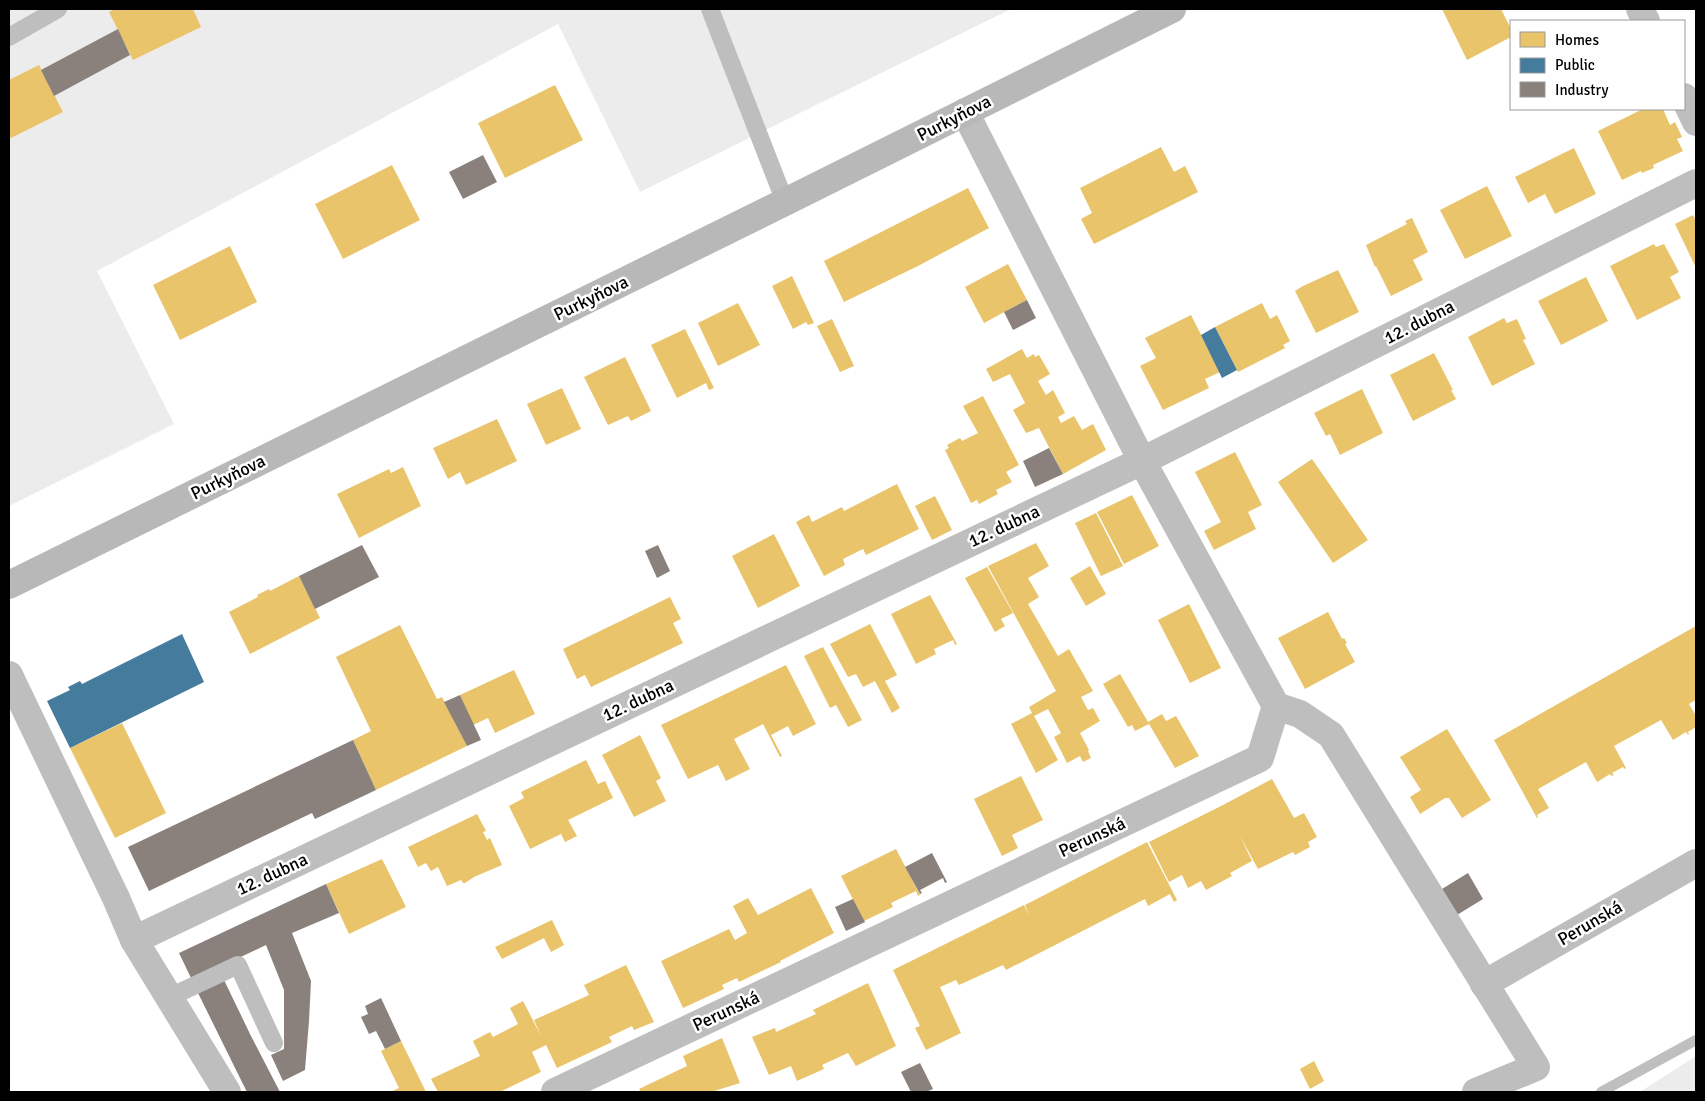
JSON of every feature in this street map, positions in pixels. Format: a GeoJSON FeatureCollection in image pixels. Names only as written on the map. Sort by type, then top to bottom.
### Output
{"type":"FeatureCollection","features":[{"type":"Feature","properties":{"kind":"street","name":"Purkyňova"},"geometry":{"type":"LineString","coordinates":[[9,585],[1172,9]]}},
{"type":"Feature","properties":{"kind":"street"},"geometry":{"type":"LineString","coordinates":[[1685,99],[1696,122]]}},
{"type":"Feature","properties":{"kind":"street"},"geometry":{"type":"LineString","coordinates":[[964,112],[1142,460],[1276,706],[1300,714],[1331,736],[1536,1067],[1476,1092]]}},
{"type":"Feature","properties":{"kind":"street","name":"12. dubna"},"geometry":{"type":"LineString","coordinates":[[134,940],[1142,460],[1696,183]]}},
{"type":"Feature","properties":{"kind":"street"},"geometry":{"type":"LineString","coordinates":[[9,674],[116,898],[134,940],[227,1092]]}},
{"type":"Feature","properties":{"kind":"street","name":"Perunská"},"geometry":{"type":"LineString","coordinates":[[555,1092],[1260,758],[1276,706]]}},
{"type":"Feature","properties":{"kind":"street","name":"Perunská"},"geometry":{"type":"LineString","coordinates":[[1484,984],[1696,863]]}},
{"type":"Feature","properties":{"kind":"lane"},"geometry":{"type":"LineString","coordinates":[[9,37],[58,9]]}},
{"type":"Feature","properties":{"kind":"lane"},"geometry":{"type":"LineString","coordinates":[[710,9],[784,202]]}},
{"type":"Feature","properties":{"kind":"lane"},"geometry":{"type":"LineString","coordinates":[[170,997],[238,965],[274,1043]]}},
{"type":"Feature","properties":{"kind":"shaded area"},"geometry":{"type":"Polygon","coordinates":[[[9,9],[1011,9],[640,192],[558,24],[97,271],[174,424],[9,506],[9,9]]]}},
{"type":"Feature","properties":{"kind":"shaded area"},"geometry":{"type":"Polygon","coordinates":[[[1696,1056],[1696,1092],[1640,1092],[1696,1056]]]}},
{"type":"Feature","properties":{"kind":"building: Homes"},"geometry":{"type":"Polygon","coordinates":[[[116,9],[193,9],[201,27],[133,60],[109,12],[116,9]]]}},
{"type":"Feature","properties":{"kind":"building: Homes"},"geometry":{"type":"Polygon","coordinates":[[[1442,9],[1501,9],[1510,27],[1510,38],[1467,60],[1442,9]]]}},
{"type":"Feature","properties":{"kind":"building: Homes"},"geometry":{"type":"Polygon","coordinates":[[[39,65],[63,112],[9,139],[9,80],[39,65]]]}},
{"type":"Feature","properties":{"kind":"building: Homes"},"geometry":{"type":"Polygon","coordinates":[[[555,85],[583,140],[505,178],[478,123],[555,85]]]}},
{"type":"Feature","properties":{"kind":"building: Homes"},"geometry":{"type":"Polygon","coordinates":[[[1641,110],[1663,110],[1670,125],[1675,122],[1682,137],[1677,139],[1683,151],[1653,165],[1654,168],[1642,173],[1641,171],[1622,180],[1598,131],[1641,110]]]}},
{"type":"Feature","properties":{"kind":"building: Homes"},"geometry":{"type":"Polygon","coordinates":[[[1161,147],[1174,172],[1185,166],[1198,192],[1094,244],[1081,219],[1092,213],[1080,188],[1161,147]]]}},
{"type":"Feature","properties":{"kind":"building: Homes"},"geometry":{"type":"Polygon","coordinates":[[[1574,148],[1596,194],[1555,214],[1545,194],[1528,203],[1515,177],[1574,148]]]}},
{"type":"Feature","properties":{"kind":"building: Homes"},"geometry":{"type":"Polygon","coordinates":[[[392,165],[420,220],[343,259],[315,204],[392,165]]]}},
{"type":"Feature","properties":{"kind":"building: Homes"},"geometry":{"type":"Polygon","coordinates":[[[1487,186],[1512,236],[1465,259],[1440,210],[1487,186]]]}},
{"type":"Feature","properties":{"kind":"building: Homes"},"geometry":{"type":"Polygon","coordinates":[[[968,188],[989,228],[918,266],[844,302],[824,261],[968,188]]]}},
{"type":"Feature","properties":{"kind":"building: Homes"},"geometry":{"type":"Polygon","coordinates":[[[1693,215],[1696,221],[1696,268],[1675,224],[1693,215]]]}},
{"type":"Feature","properties":{"kind":"building: Homes"},"geometry":{"type":"Polygon","coordinates":[[[1412,218],[1428,252],[1413,260],[1423,280],[1391,296],[1375,267],[1366,245],[1407,224],[1405,221],[1412,218]]]}},
{"type":"Feature","properties":{"kind":"building: Homes"},"geometry":{"type":"Polygon","coordinates":[[[1654,244],[1656,247],[1664,244],[1679,272],[1670,277],[1681,298],[1637,320],[1610,266],[1654,244]]]}},
{"type":"Feature","properties":{"kind":"building: Homes"},"geometry":{"type":"Polygon","coordinates":[[[230,246],[257,302],[180,340],[153,285],[230,246]]]}},
{"type":"Feature","properties":{"kind":"building: Homes"},"geometry":{"type":"Polygon","coordinates":[[[1008,264],[1027,300],[984,323],[965,287],[1008,264]]]}},
{"type":"Feature","properties":{"kind":"building: Homes"},"geometry":{"type":"Polygon","coordinates":[[[1338,270],[1359,312],[1316,333],[1295,291],[1338,270]]]}},
{"type":"Feature","properties":{"kind":"building: Homes"},"geometry":{"type":"Polygon","coordinates":[[[792,276],[814,323],[808,325],[806,322],[793,329],[772,286],[792,276]]]}},
{"type":"Feature","properties":{"kind":"building: Homes"},"geometry":{"type":"Polygon","coordinates":[[[1586,277],[1608,321],[1561,345],[1538,301],[1586,277]]]}},
{"type":"Feature","properties":{"kind":"building: Homes"},"geometry":{"type":"Polygon","coordinates":[[[738,303],[760,345],[718,366],[698,323],[738,303]]]}},
{"type":"Feature","properties":{"kind":"building: Homes"},"geometry":{"type":"Polygon","coordinates":[[[1262,303],[1270,319],[1277,315],[1290,341],[1283,345],[1285,348],[1238,372],[1215,327],[1262,303]]]}},
{"type":"Feature","properties":{"kind":"building: Homes"},"geometry":{"type":"Polygon","coordinates":[[[1191,315],[1220,372],[1205,379],[1209,388],[1163,410],[1140,366],[1156,358],[1145,338],[1191,315]]]}},
{"type":"Feature","properties":{"kind":"building: Homes"},"geometry":{"type":"Polygon","coordinates":[[[1504,318],[1507,323],[1517,319],[1526,339],[1523,340],[1535,364],[1492,386],[1468,337],[1504,318]]]}},
{"type":"Feature","properties":{"kind":"building: Homes"},"geometry":{"type":"Polygon","coordinates":[[[832,319],[854,366],[840,372],[817,326],[832,319]]]}},
{"type":"Feature","properties":{"kind":"building: Homes"},"geometry":{"type":"Polygon","coordinates":[[[685,329],[714,388],[709,390],[706,383],[677,398],[651,345],[685,329]]]}},
{"type":"Feature","properties":{"kind":"building: Homes"},"geometry":{"type":"Polygon","coordinates":[[[1022,349],[1027,358],[1034,354],[1035,357],[1039,355],[1050,374],[1038,381],[1046,395],[1053,390],[1065,413],[1058,417],[1061,423],[1074,416],[1082,430],[1093,424],[1106,450],[1063,474],[1039,428],[1026,433],[1013,410],[1025,403],[1010,374],[993,382],[986,369],[1022,349]]]}},
{"type":"Feature","properties":{"kind":"building: Homes"},"geometry":{"type":"Polygon","coordinates":[[[1434,353],[1456,399],[1413,421],[1390,375],[1434,353]]]}},
{"type":"Feature","properties":{"kind":"building: Homes"},"geometry":{"type":"Polygon","coordinates":[[[625,357],[651,411],[631,421],[628,416],[608,425],[584,377],[625,357]]]}},
{"type":"Feature","properties":{"kind":"building: Homes"},"geometry":{"type":"Polygon","coordinates":[[[562,388],[581,429],[546,445],[527,404],[562,388]]]}},
{"type":"Feature","properties":{"kind":"building: Homes"},"geometry":{"type":"Polygon","coordinates":[[[1362,389],[1383,433],[1340,455],[1330,434],[1326,436],[1314,413],[1362,389]]]}},
{"type":"Feature","properties":{"kind":"building: Homes"},"geometry":{"type":"Polygon","coordinates":[[[983,396],[1019,465],[1006,472],[1012,482],[996,490],[998,494],[979,504],[977,500],[971,503],[945,450],[949,448],[947,445],[960,438],[962,441],[978,433],[963,406],[983,396]]]}},
{"type":"Feature","properties":{"kind":"building: Homes"},"geometry":{"type":"Polygon","coordinates":[[[497,419],[517,461],[466,485],[460,472],[448,479],[433,448],[497,419]]]}},
{"type":"Feature","properties":{"kind":"building: Homes"},"geometry":{"type":"Polygon","coordinates":[[[1235,452],[1262,505],[1248,512],[1256,529],[1214,550],[1204,531],[1221,522],[1195,472],[1235,452]]]}},
{"type":"Feature","properties":{"kind":"building: Homes"},"geometry":{"type":"Polygon","coordinates":[[[1312,459],[1368,540],[1333,563],[1278,482],[1312,459]]]}},
{"type":"Feature","properties":{"kind":"building: Homes"},"geometry":{"type":"Polygon","coordinates":[[[403,467],[421,506],[359,538],[337,494],[389,469],[391,473],[403,467]]]}},
{"type":"Feature","properties":{"kind":"building: Homes"},"geometry":{"type":"Polygon","coordinates":[[[897,484],[919,529],[866,555],[863,549],[843,559],[845,565],[824,576],[796,522],[809,515],[812,522],[842,507],[844,511],[897,484]]]}},
{"type":"Feature","properties":{"kind":"building: Homes"},"geometry":{"type":"Polygon","coordinates":[[[1132,495],[1159,546],[1124,564],[1097,512],[1132,495]]]}},
{"type":"Feature","properties":{"kind":"building: Homes"},"geometry":{"type":"Polygon","coordinates":[[[935,496],[952,530],[932,540],[915,506],[935,496]]]}},
{"type":"Feature","properties":{"kind":"building: Homes"},"geometry":{"type":"Polygon","coordinates":[[[1096,513],[1123,566],[1101,576],[1075,523],[1096,513]]]}},
{"type":"Feature","properties":{"kind":"building: Homes"},"geometry":{"type":"Polygon","coordinates":[[[774,534],[800,586],[758,608],[732,556],[774,534]]]}},
{"type":"Feature","properties":{"kind":"building: Homes"},"geometry":{"type":"Polygon","coordinates":[[[1036,543],[1049,566],[1028,578],[1039,597],[1028,604],[1058,656],[1069,649],[1093,691],[1081,697],[1088,710],[1093,708],[1100,721],[1080,733],[1091,758],[1083,762],[1080,756],[1067,763],[1054,737],[1061,733],[1048,709],[1034,716],[1058,760],[1036,773],[1011,724],[1032,713],[1029,707],[1056,691],[988,566],[1036,543]]]}},
{"type":"Feature","properties":{"kind":"building: Homes"},"geometry":{"type":"Polygon","coordinates":[[[1090,566],[1106,594],[1086,606],[1070,578],[1090,566]]]}},
{"type":"Feature","properties":{"kind":"building: Homes"},"geometry":{"type":"Polygon","coordinates":[[[987,567],[1013,613],[1001,619],[1005,626],[995,632],[965,578],[987,567]]]}},
{"type":"Feature","properties":{"kind":"building: Homes"},"geometry":{"type":"Polygon","coordinates":[[[299,576],[320,618],[250,654],[229,612],[258,597],[257,595],[269,589],[270,591],[299,576]]]}},
{"type":"Feature","properties":{"kind":"building: Homes"},"geometry":{"type":"Polygon","coordinates":[[[930,595],[957,644],[955,645],[953,640],[934,649],[936,654],[916,664],[891,614],[930,595]]]}},
{"type":"Feature","properties":{"kind":"building: Homes"},"geometry":{"type":"Polygon","coordinates":[[[670,597],[681,619],[673,623],[683,643],[591,687],[585,675],[577,679],[563,649],[670,597]]]}},
{"type":"Feature","properties":{"kind":"building: Homes"},"geometry":{"type":"Polygon","coordinates":[[[1189,604],[1221,668],[1190,683],[1158,620],[1189,604]]]}},
{"type":"Feature","properties":{"kind":"building: Homes"},"geometry":{"type":"Polygon","coordinates":[[[1328,612],[1342,639],[1344,638],[1347,643],[1345,644],[1355,662],[1305,689],[1278,638],[1328,612]]]}},
{"type":"Feature","properties":{"kind":"building: Homes"},"geometry":{"type":"Polygon","coordinates":[[[870,624],[897,675],[885,681],[900,708],[892,713],[875,681],[863,687],[856,674],[848,677],[830,644],[870,624]]]}},
{"type":"Feature","properties":{"kind":"building: Homes"},"geometry":{"type":"Polygon","coordinates":[[[400,625],[437,699],[442,697],[467,746],[376,790],[353,740],[371,731],[336,657],[400,625]]]}},
{"type":"Feature","properties":{"kind":"building: Homes"},"geometry":{"type":"Polygon","coordinates":[[[1696,626],[1696,700],[1689,704],[1696,716],[1696,727],[1688,732],[1688,735],[1686,732],[1673,740],[1661,720],[1614,746],[1626,768],[1624,769],[1623,767],[1612,773],[1614,775],[1611,776],[1610,774],[1597,782],[1586,762],[1538,789],[1549,808],[1537,815],[1537,818],[1494,740],[1696,626]]]}},
{"type":"Feature","properties":{"kind":"building: Homes"},"geometry":{"type":"Polygon","coordinates":[[[823,647],[862,720],[848,727],[836,705],[830,708],[804,656],[823,647]]]}},
{"type":"Feature","properties":{"kind":"building: Homes"},"geometry":{"type":"Polygon","coordinates":[[[786,665],[816,724],[793,736],[788,726],[771,735],[782,756],[780,757],[763,724],[734,739],[750,769],[726,781],[718,765],[688,779],[661,725],[786,665]]]}},
{"type":"Feature","properties":{"kind":"building: Homes"},"geometry":{"type":"Polygon","coordinates":[[[514,670],[535,714],[495,733],[488,718],[473,725],[460,695],[514,670]]]}},
{"type":"Feature","properties":{"kind":"building: Homes"},"geometry":{"type":"Polygon","coordinates":[[[1120,674],[1148,722],[1162,714],[1166,721],[1176,716],[1199,756],[1175,768],[1149,724],[1135,731],[1132,725],[1128,727],[1103,684],[1120,674]]]}},
{"type":"Feature","properties":{"kind":"building: Homes"},"geometry":{"type":"Polygon","coordinates":[[[122,723],[166,813],[115,838],[70,748],[122,723]]]}},
{"type":"Feature","properties":{"kind":"building: Homes"},"geometry":{"type":"Polygon","coordinates":[[[1447,729],[1491,800],[1462,818],[1449,798],[1445,798],[1420,814],[1410,797],[1421,790],[1400,757],[1447,729]]]}},
{"type":"Feature","properties":{"kind":"building: Homes"},"geometry":{"type":"Polygon","coordinates":[[[640,735],[661,778],[656,781],[666,801],[634,817],[602,755],[640,735]]]}},
{"type":"Feature","properties":{"kind":"building: Homes"},"geometry":{"type":"Polygon","coordinates":[[[586,760],[598,784],[605,781],[613,798],[568,820],[577,836],[565,842],[561,834],[530,849],[509,806],[524,798],[521,792],[586,760]]]}},
{"type":"Feature","properties":{"kind":"building: Homes"},"geometry":{"type":"Polygon","coordinates":[[[1021,776],[1043,820],[1012,835],[1018,848],[1002,856],[974,799],[1021,776]]]}},
{"type":"Feature","properties":{"kind":"building: Homes"},"geometry":{"type":"Polygon","coordinates":[[[1272,779],[1294,818],[1304,813],[1317,837],[1308,842],[1310,847],[1295,855],[1293,852],[1258,869],[1240,836],[1252,861],[1230,873],[1232,876],[1206,890],[1201,881],[1188,888],[1182,875],[1169,882],[1149,842],[1272,779]]]}},
{"type":"Feature","properties":{"kind":"building: Homes"},"geometry":{"type":"Polygon","coordinates":[[[477,814],[486,831],[483,832],[487,840],[490,838],[502,865],[465,883],[461,880],[447,886],[438,867],[431,871],[426,863],[418,867],[408,847],[477,814]]]}},
{"type":"Feature","properties":{"kind":"building: Homes"},"geometry":{"type":"Polygon","coordinates":[[[1147,842],[1177,900],[1174,902],[1170,894],[1148,906],[1145,899],[1006,970],[1003,965],[959,985],[956,980],[940,987],[961,1033],[926,1050],[915,1028],[920,1026],[893,970],[1024,905],[1029,916],[1025,905],[1147,842]]]}},
{"type":"Feature","properties":{"kind":"building: Homes"},"geometry":{"type":"Polygon","coordinates":[[[896,849],[920,895],[918,896],[916,891],[891,903],[893,907],[864,921],[841,876],[896,849]]]}},
{"type":"Feature","properties":{"kind":"building: Homes"},"geometry":{"type":"Polygon","coordinates":[[[382,859],[406,907],[349,934],[326,884],[382,859]]]}},
{"type":"Feature","properties":{"kind":"building: Homes"},"geometry":{"type":"Polygon","coordinates":[[[811,888],[834,933],[739,982],[737,978],[722,985],[724,989],[683,1008],[661,961],[729,929],[735,940],[747,933],[733,906],[748,898],[758,915],[811,888]]]}},
{"type":"Feature","properties":{"kind":"building: Homes"},"geometry":{"type":"Polygon","coordinates":[[[552,920],[564,945],[551,952],[544,938],[502,959],[495,947],[552,920]]]}},
{"type":"Feature","properties":{"kind":"building: Homes"},"geometry":{"type":"Polygon","coordinates":[[[626,965],[654,1022],[634,1030],[632,1026],[609,1037],[612,1042],[557,1068],[546,1045],[532,1052],[541,1072],[500,1092],[438,1092],[431,1079],[480,1056],[473,1041],[490,1032],[493,1037],[518,1024],[510,1008],[523,1001],[541,1036],[534,1020],[589,995],[584,985],[626,965]]]}},
{"type":"Feature","properties":{"kind":"building: Homes"},"geometry":{"type":"Polygon","coordinates":[[[868,983],[896,1046],[856,1066],[848,1053],[822,1065],[824,1069],[797,1081],[791,1066],[769,1075],[752,1037],[775,1028],[776,1032],[816,1014],[813,1010],[868,983]]]}},
{"type":"Feature","properties":{"kind":"building: Homes"},"geometry":{"type":"Polygon","coordinates":[[[722,1038],[740,1083],[711,1092],[641,1092],[639,1089],[687,1066],[683,1056],[722,1038]]]}},
{"type":"Feature","properties":{"kind":"building: Homes"},"geometry":{"type":"Polygon","coordinates":[[[401,1041],[426,1092],[390,1092],[399,1088],[381,1051],[401,1041]]]}},
{"type":"Feature","properties":{"kind":"building: Homes"},"geometry":{"type":"Polygon","coordinates":[[[1314,1061],[1324,1081],[1310,1089],[1300,1069],[1314,1061]]]}},
{"type":"Feature","properties":{"kind":"building: Public"},"geometry":{"type":"Polygon","coordinates":[[[1215,327],[1237,370],[1222,378],[1201,335],[1215,327]]]}},
{"type":"Feature","properties":{"kind":"building: Public"},"geometry":{"type":"Polygon","coordinates":[[[182,634],[204,682],[70,748],[47,701],[70,690],[68,687],[80,681],[82,684],[182,634]]]}},
{"type":"Feature","properties":{"kind":"building: Industry"},"geometry":{"type":"Polygon","coordinates":[[[118,29],[130,55],[54,96],[41,70],[118,29]]]}},
{"type":"Feature","properties":{"kind":"building: Industry"},"geometry":{"type":"Polygon","coordinates":[[[483,155],[497,182],[463,199],[449,172],[483,155]]]}},
{"type":"Feature","properties":{"kind":"building: Industry"},"geometry":{"type":"Polygon","coordinates":[[[1027,300],[1036,318],[1013,330],[1004,312],[1027,300]]]}},
{"type":"Feature","properties":{"kind":"building: Industry"},"geometry":{"type":"Polygon","coordinates":[[[1049,448],[1063,474],[1035,487],[1023,461],[1049,448]]]}},
{"type":"Feature","properties":{"kind":"building: Industry"},"geometry":{"type":"Polygon","coordinates":[[[362,545],[379,577],[315,609],[299,576],[362,545]]]}},
{"type":"Feature","properties":{"kind":"building: Industry"},"geometry":{"type":"Polygon","coordinates":[[[658,545],[670,571],[657,578],[645,551],[658,545]]]}},
{"type":"Feature","properties":{"kind":"building: Industry"},"geometry":{"type":"Polygon","coordinates":[[[460,695],[481,740],[467,746],[444,702],[460,695]]]}},
{"type":"Feature","properties":{"kind":"building: Industry"},"geometry":{"type":"Polygon","coordinates":[[[353,740],[376,790],[315,819],[312,813],[149,891],[128,847],[353,740]]]}},
{"type":"Feature","properties":{"kind":"building: Industry"},"geometry":{"type":"Polygon","coordinates":[[[932,853],[947,882],[945,883],[943,878],[920,890],[922,893],[920,894],[905,867],[932,853]]]}},
{"type":"Feature","properties":{"kind":"building: Industry"},"geometry":{"type":"Polygon","coordinates":[[[1468,873],[1483,899],[1457,915],[1442,889],[1468,873]]]}},
{"type":"Feature","properties":{"kind":"building: Industry"},"geometry":{"type":"Polygon","coordinates":[[[326,884],[339,913],[292,933],[311,981],[309,1021],[305,1070],[283,1081],[271,1055],[284,1049],[284,990],[266,945],[192,980],[179,953],[326,884]]]}},
{"type":"Feature","properties":{"kind":"building: Industry"},"geometry":{"type":"Polygon","coordinates":[[[853,899],[865,922],[846,931],[835,907],[853,899]]]}},
{"type":"Feature","properties":{"kind":"building: Industry"},"geometry":{"type":"Polygon","coordinates":[[[224,980],[280,1092],[247,1092],[198,993],[224,980]]]}},
{"type":"Feature","properties":{"kind":"building: Industry"},"geometry":{"type":"Polygon","coordinates":[[[381,998],[401,1041],[385,1049],[376,1031],[369,1034],[361,1017],[368,1014],[365,1006],[381,998]]]}},
{"type":"Feature","properties":{"kind":"building: Industry"},"geometry":{"type":"Polygon","coordinates":[[[920,1063],[933,1089],[926,1092],[911,1092],[901,1072],[920,1063]]]}},
{"type":"Feature","properties":{"kind":"waterway"},"geometry":{"type":"LineString","coordinates":[[1601,1092],[1696,1040]]}}]}
